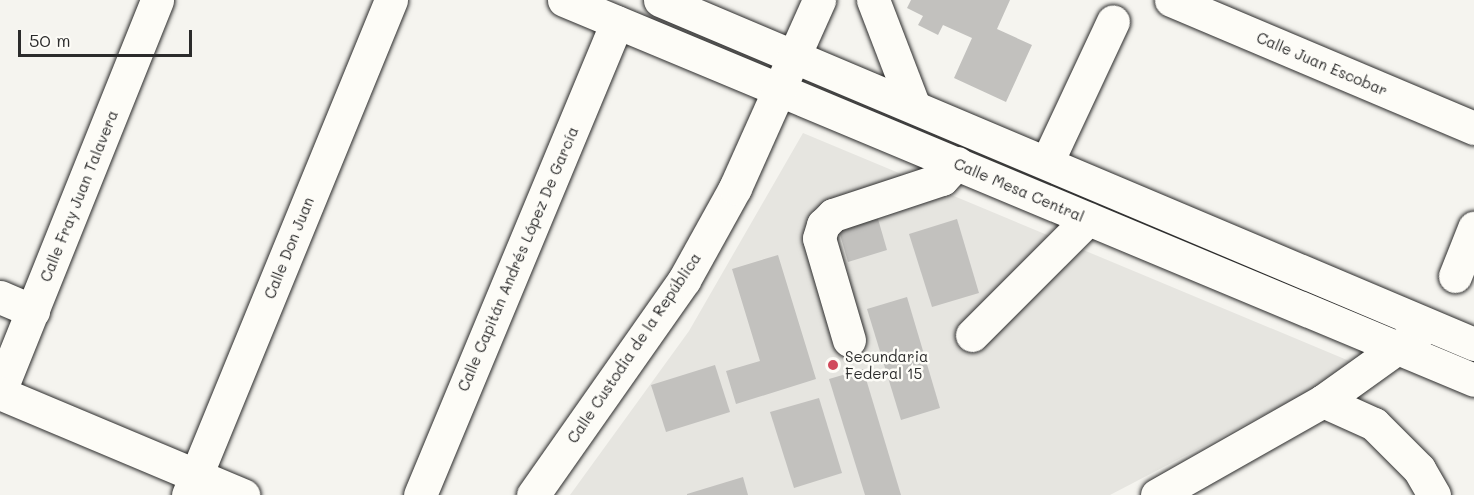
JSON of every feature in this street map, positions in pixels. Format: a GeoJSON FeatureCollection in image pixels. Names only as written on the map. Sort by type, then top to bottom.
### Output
{"type":"FeatureCollection","features":[{"type":"Feature","properties":{"kind":"street","name":"Calle Fray Juan Talavera"},"geometry":{"type":"LineString","coordinates":[[0,392],[157,0]]}},
{"type":"Feature","properties":{"kind":"street","name":"Calle Don Juan"},"geometry":{"type":"LineString","coordinates":[[192,485],[391,0]]}},
{"type":"Feature","properties":{"kind":"street","name":"Calle Mesa Central"},"geometry":{"type":"LineString","coordinates":[[564,0],[780,87],[1088,219],[1474,380]]}},
{"type":"Feature","properties":{"kind":"street"},"geometry":{"type":"LineString","coordinates":[[660,0],[1048,160],[1474,344]]}},
{"type":"Feature","properties":{"kind":"street","name":"Calle Custodia de la República"},"geometry":{"type":"LineString","coordinates":[[533,495],[684,279],[735,188],[819,0]]}},
{"type":"Feature","properties":{"kind":"street"},"geometry":{"type":"LineString","coordinates":[[873,0],[913,104]]}},
{"type":"Feature","properties":{"kind":"street","name":"Calle Juan Escobar"},"geometry":{"type":"LineString","coordinates":[[1171,0],[1474,128]]}},
{"type":"Feature","properties":{"kind":"street"},"geometry":{"type":"LineString","coordinates":[[1048,160],[1113,21]]}},
{"type":"Feature","properties":{"kind":"street","name":"Calle Capitán Andrés López De García"},"geometry":{"type":"LineString","coordinates":[[420,495],[617,22]]}},
{"type":"Feature","properties":{"kind":"street"},"geometry":{"type":"LineString","coordinates":[[849,340],[819,238],[823,225],[833,215],[942,179],[957,163]]}},
{"type":"Feature","properties":{"kind":"street"},"geometry":{"type":"LineString","coordinates":[[972,335],[1088,219]]}},
{"type":"Feature","properties":{"kind":"street"},"geometry":{"type":"LineString","coordinates":[[1455,276],[1474,228]]}},
{"type":"Feature","properties":{"kind":"street"},"geometry":{"type":"LineString","coordinates":[[0,297],[33,310]]}},
{"type":"Feature","properties":{"kind":"street"},"geometry":{"type":"LineString","coordinates":[[1157,495],[1199,485],[1398,349],[1428,325]]}},
{"type":"Feature","properties":{"kind":"street"},"geometry":{"type":"LineString","coordinates":[[0,392],[192,485],[243,495]]}},
{"type":"Feature","properties":{"kind":"street"},"geometry":{"type":"LineString","coordinates":[[1323,401],[1374,424],[1419,469],[1434,495]]}},
{"type":"Feature","properties":{"kind":"shaded area"},"geometry":{"type":"Polygon","coordinates":[[[803,133],[1359,365],[1110,495],[570,495],[689,331],[803,133]]]}},
{"type":"Feature","properties":{"kind":"building"},"geometry":{"type":"Polygon","coordinates":[[[911,0],[1010,0],[997,29],[1032,45],[1006,102],[954,78],[972,38],[943,25],[938,35],[918,25],[923,16],[907,8],[911,0]]]}},
{"type":"Feature","properties":{"kind":"building"},"geometry":{"type":"Polygon","coordinates":[[[876,212],[887,250],[848,262],[837,224],[876,212]]]}},
{"type":"Feature","properties":{"kind":"building"},"geometry":{"type":"Polygon","coordinates":[[[957,219],[979,293],[932,307],[909,234],[957,219]]]}},
{"type":"Feature","properties":{"kind":"building"},"geometry":{"type":"Polygon","coordinates":[[[778,255],[816,379],[736,404],[726,371],[760,361],[732,269],[778,255]]]}},
{"type":"Feature","properties":{"kind":"building"},"geometry":{"type":"Polygon","coordinates":[[[907,297],[940,408],[901,420],[867,309],[907,297]]]}},
{"type":"Feature","properties":{"kind":"building"},"geometry":{"type":"Polygon","coordinates":[[[715,365],[730,412],[666,432],[651,385],[715,365]]]}},
{"type":"Feature","properties":{"kind":"building"},"geometry":{"type":"Polygon","coordinates":[[[863,369],[901,495],[865,495],[829,379],[863,369]]]}},
{"type":"Feature","properties":{"kind":"building"},"geometry":{"type":"Polygon","coordinates":[[[819,398],[842,473],[794,488],[770,412],[819,398]]]}},
{"type":"Feature","properties":{"kind":"building"},"geometry":{"type":"Polygon","coordinates":[[[743,477],[748,495],[687,495],[687,494],[743,477]]]}},
{"type":"Feature","properties":{"kind":"place","name":"Secundaria Federal 15"},"geometry":{"type":"Point","coordinates":[833,365]}}]}
